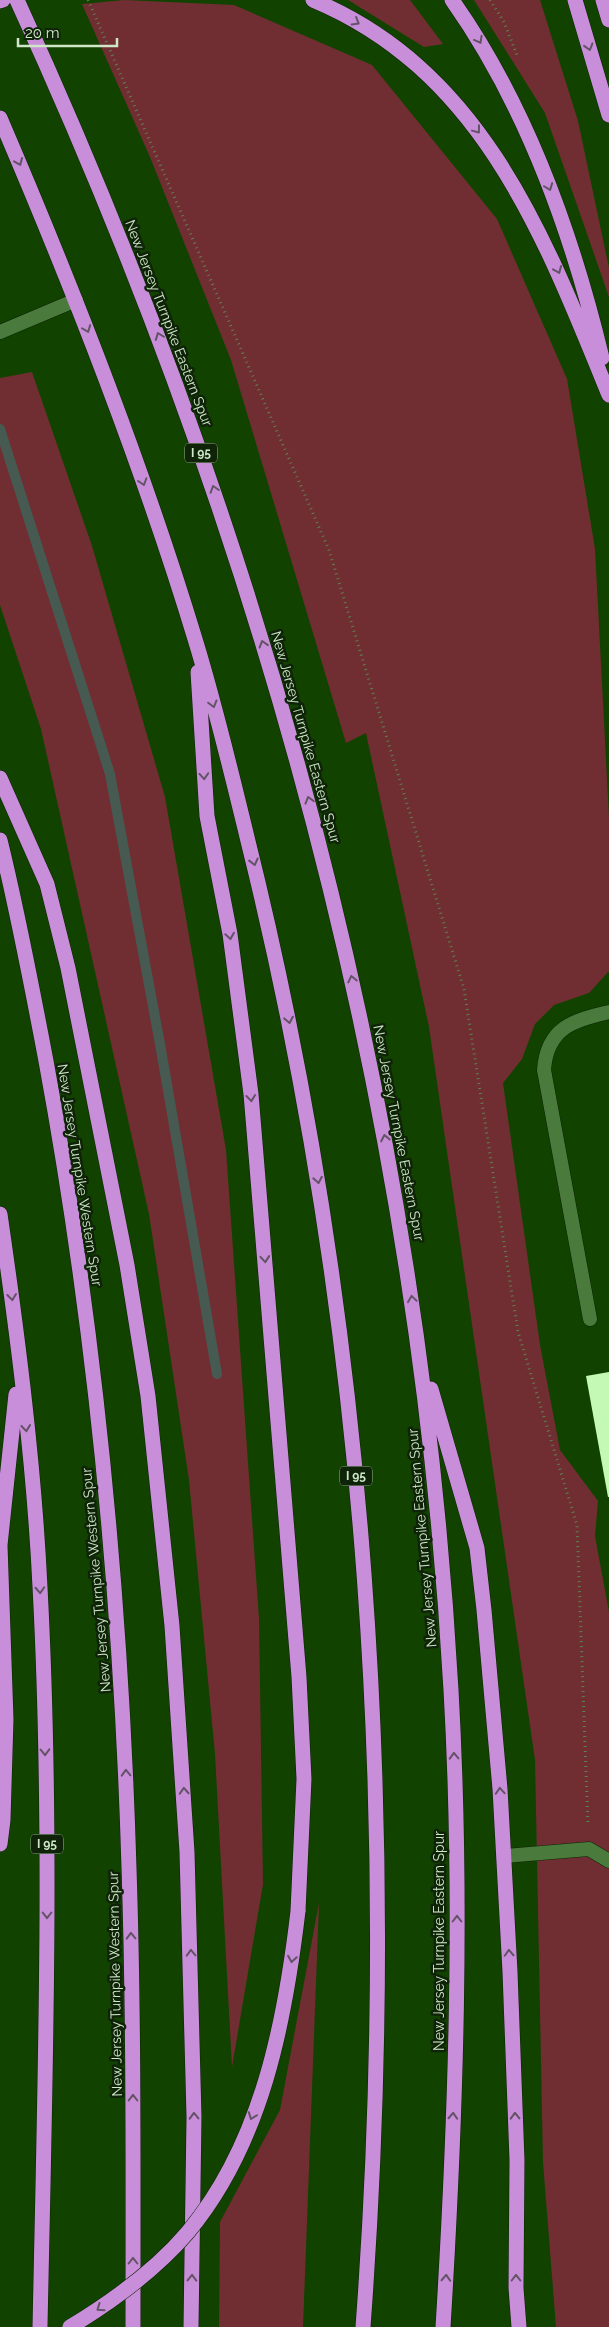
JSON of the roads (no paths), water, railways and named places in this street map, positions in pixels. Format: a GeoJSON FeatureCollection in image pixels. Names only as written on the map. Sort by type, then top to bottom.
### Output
{"type":"FeatureCollection","features":[{"type":"Feature","properties":{"kind":"highway","name":"New Jersey Turnpike Eastern Spur"},"geometry":{"type":"LineString","coordinates":[[17,0],[93,172],[175,378],[215,493],[281,704],[310,805],[362,1023],[404,1241],[419,1347],[442,1570],[451,1690],[456,1796],[457,2022],[444,2327]]}},
{"type":"Feature","properties":{"kind":"highway"},"geometry":{"type":"LineString","coordinates":[[313,0],[354,20],[404,54],[448,94],[488,144],[526,205],[543,238],[609,395]]}},
{"type":"Feature","properties":{"kind":"highway"},"geometry":{"type":"LineString","coordinates":[[452,0],[474,32],[495,70],[542,169],[584,286],[609,386]]}},
{"type":"Feature","properties":{"kind":"highway"},"geometry":{"type":"LineString","coordinates":[[575,0],[609,116]]}},
{"type":"Feature","properties":{"kind":"highway"},"geometry":{"type":"LineString","coordinates":[[603,0],[609,20]]}},
{"type":"Feature","properties":{"kind":"highway","name":"I 95"},"geometry":{"type":"LineString","coordinates":[[0,118],[76,300],[120,413],[196,640],[230,767],[279,972],[320,1192],[337,1299],[351,1410],[369,1642],[376,1859],[374,2084],[363,2327]]}},
{"type":"Feature","properties":{"kind":"highway"},"geometry":{"type":"LineString","coordinates":[[70,2327],[118,2296],[164,2257],[187,2233],[209,2204],[223,2179],[238,2151],[252,2117],[276,2042],[293,1956],[298,1911],[304,1779],[296,1637],[251,1094],[230,934],[207,816],[196,640]]}},
{"type":"Feature","properties":{"kind":"highway"},"geometry":{"type":"LineString","coordinates":[[0,778],[47,884],[68,968],[126,1256],[148,1396],[170,1606],[186,1843],[194,2126],[191,2327]]}},
{"type":"Feature","properties":{"kind":"highway","name":"New Jersey Turnpike Western Spur"},"geometry":{"type":"LineString","coordinates":[[0,840],[34,996],[61,1144],[84,1294],[112,1566],[120,1667],[130,1866],[134,2327]]}},
{"type":"Feature","properties":{"kind":"highway","name":"I 95"},"geometry":{"type":"LineString","coordinates":[[0,1214],[20,1362],[40,1588],[46,1810],[47,1947],[40,2327]]}},
{"type":"Feature","properties":{"kind":"highway"},"geometry":{"type":"LineString","coordinates":[[419,1347],[477,1548],[495,1728],[504,1856],[515,2102],[516,2288],[519,2327]]}},
{"type":"Feature","properties":{"kind":"highway"},"geometry":{"type":"LineString","coordinates":[[0,1844],[3,1820],[6,1719],[0,1545],[20,1362]]}},
{"type":"Feature","properties":{"kind":"lane"},"geometry":{"type":"LineString","coordinates":[[0,332],[76,300]]}},
{"type":"Feature","properties":{"kind":"lane"},"geometry":{"type":"LineString","coordinates":[[590,1319],[544,1070],[549,1044],[558,1033],[568,1025],[582,1019],[609,1012]]}},
{"type":"Feature","properties":{"kind":"lane"},"geometry":{"type":"LineString","coordinates":[[504,1856],[589,1849],[609,1861]]}},
{"type":"Feature","properties":{"kind":"waterway"},"geometry":{"type":"LineString","coordinates":[[0,429],[110,774],[160,1044],[217,1374]]}}]}
